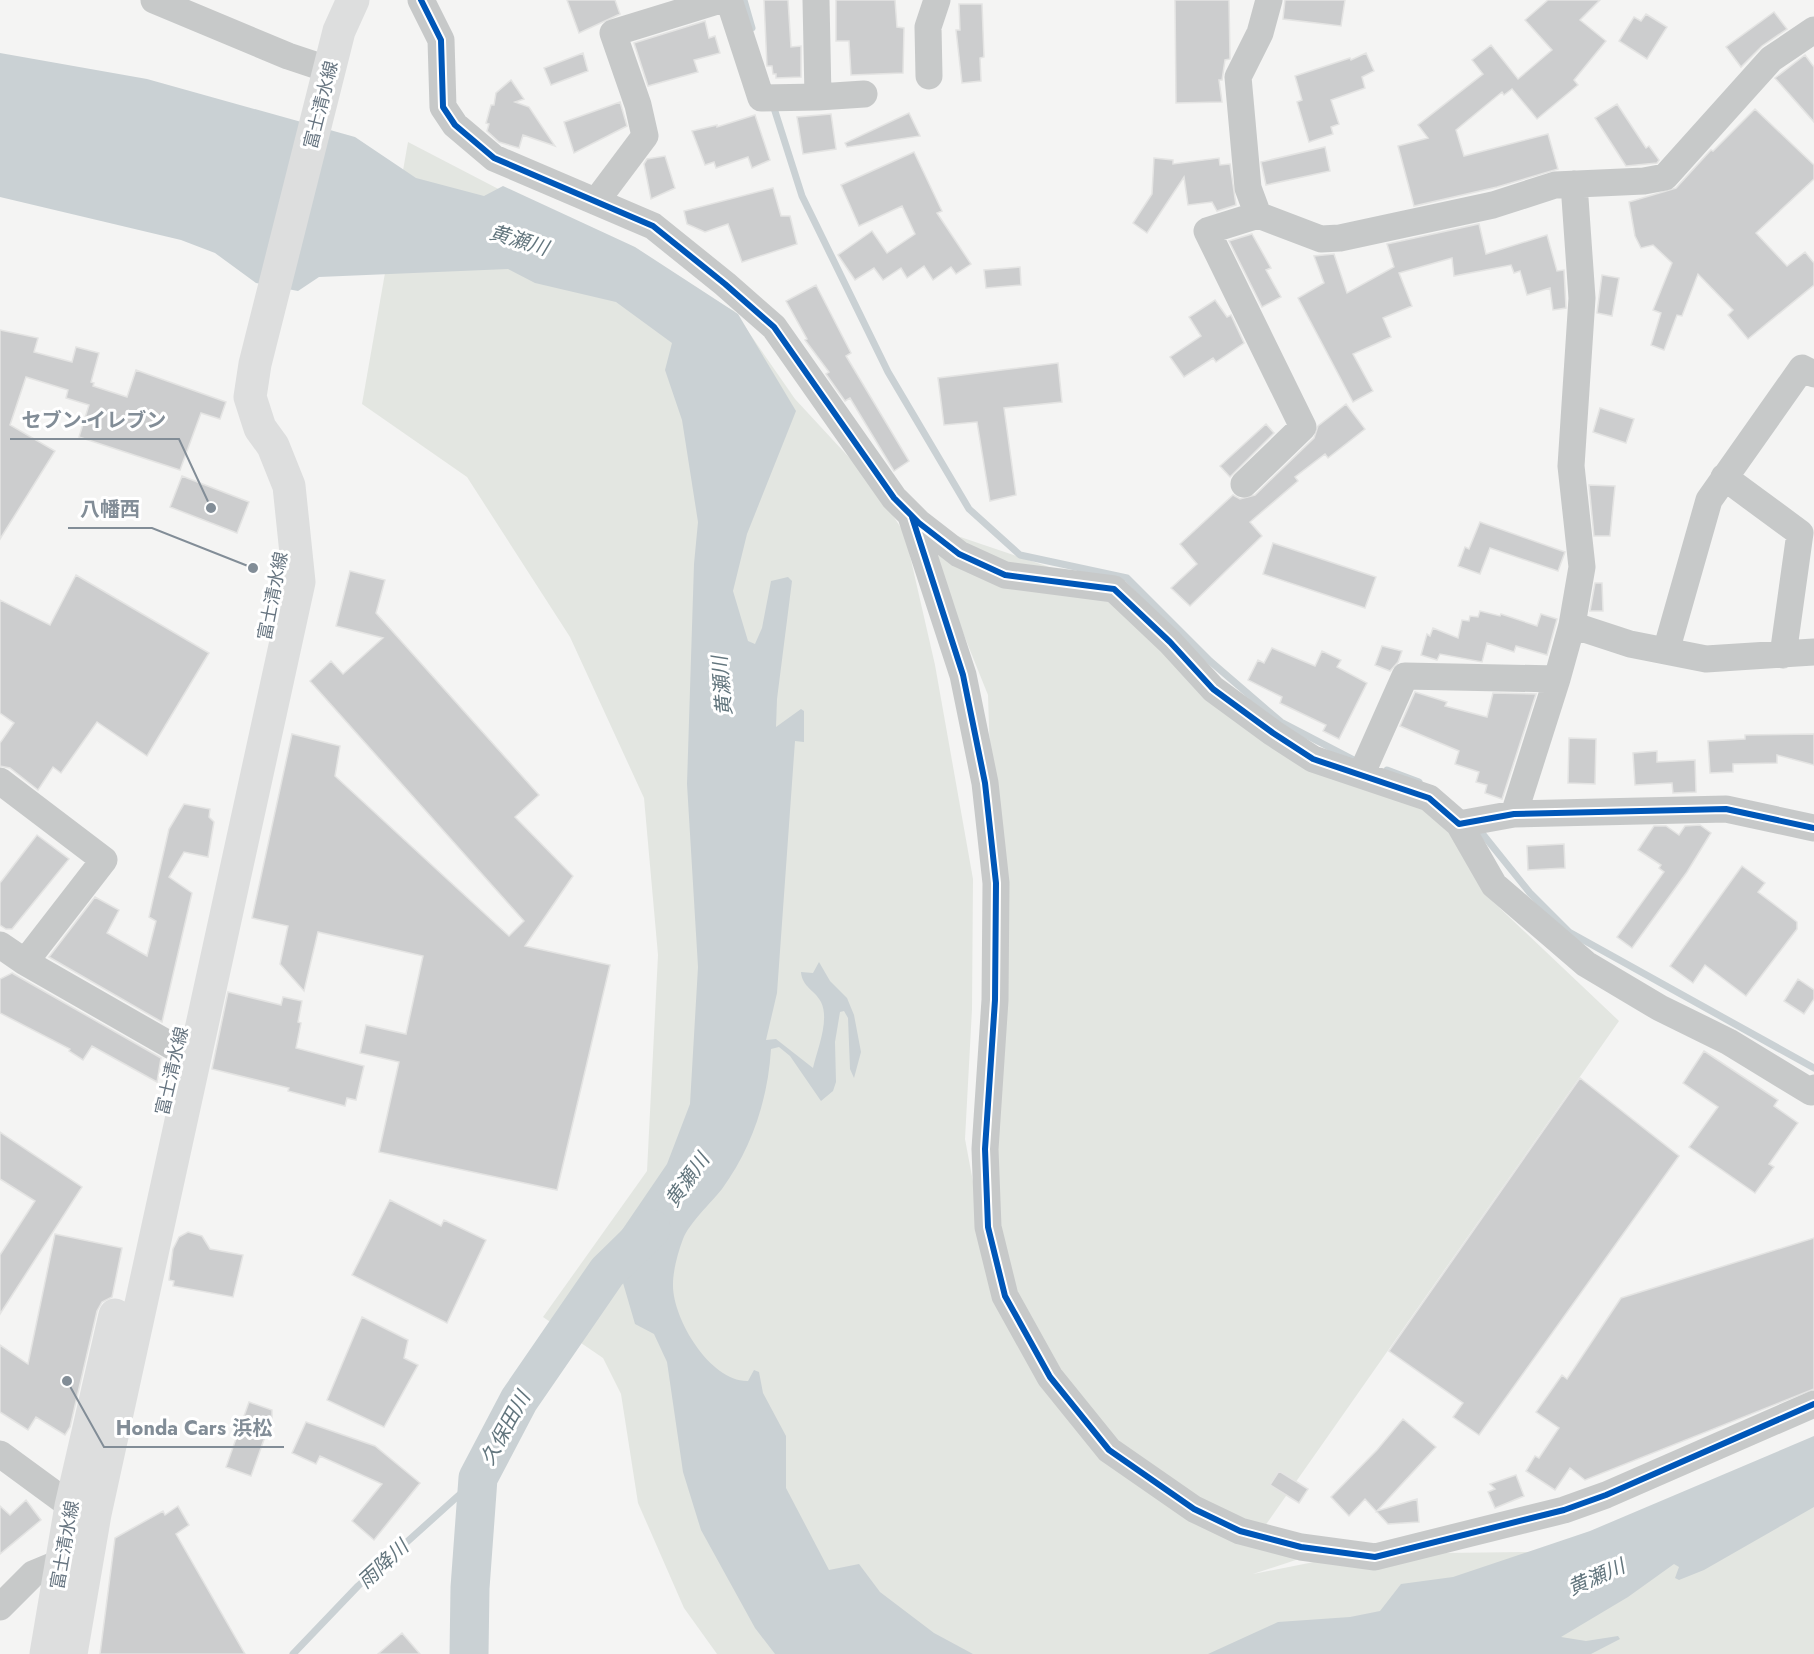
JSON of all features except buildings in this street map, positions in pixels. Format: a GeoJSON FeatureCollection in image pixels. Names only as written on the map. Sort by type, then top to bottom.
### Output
{"type":"FeatureCollection","features":[{"type":"Feature","properties":{"kind":"main road","name":"富士清水線"},"geometry":{"type":"LineString","coordinates":[[46,1654],[62,1562],[83,1510],[299,582],[289,486],[273,446],[260,428],[250,397],[255,364],[339,31],[353,0]]}},
{"type":"Feature","properties":{"kind":"main road","name":"富士清水線"},"geometry":{"type":"LineString","coordinates":[[75,1645],[83,1510],[177,1049],[279,577],[289,486]]}},
{"type":"Feature","properties":{"kind":"street"},"geometry":{"type":"LineString","coordinates":[[154,0],[288,56],[327,80]]}},
{"type":"Feature","properties":{"kind":"street"},"geometry":{"type":"LineString","coordinates":[[421,0],[441,40],[443,107],[455,125],[494,158],[597,200],[653,226],[774,327],[894,498],[959,554],[1005,575],[1114,589],[1170,642],[1213,689],[1313,759],[1429,798],[1459,824],[1494,885],[1586,964],[1660,1008],[1729,1041],[1813,1092]]}},
{"type":"Feature","properties":{"kind":"street"},"geometry":{"type":"LineString","coordinates":[[597,200],[645,136],[638,105],[612,33],[720,0]]}},
{"type":"Feature","properties":{"kind":"street"},"geometry":{"type":"LineString","coordinates":[[729,0],[761,98],[864,94]]}},
{"type":"Feature","properties":{"kind":"street"},"geometry":{"type":"LineString","coordinates":[[816,0],[818,97]]}},
{"type":"Feature","properties":{"kind":"street"},"geometry":{"type":"LineString","coordinates":[[929,76],[928,27],[937,0]]}},
{"type":"Feature","properties":{"kind":"street"},"geometry":{"type":"LineString","coordinates":[[1258,214],[1248,188],[1238,77],[1260,33],[1269,0]]}},
{"type":"Feature","properties":{"kind":"street"},"geometry":{"type":"LineString","coordinates":[[1244,484],[1303,427],[1207,231],[1258,214],[1321,239],[1340,238],[1493,205],[1554,185],[1644,181],[1665,177],[1771,58],[1814,30]]}},
{"type":"Feature","properties":{"kind":"street"},"geometry":{"type":"LineString","coordinates":[[1514,814],[1572,625],[1582,567],[1571,466],[1582,298],[1574,184]]}},
{"type":"Feature","properties":{"kind":"street"},"geometry":{"type":"LineString","coordinates":[[1666,651],[1709,500],[1802,368],[1814,374]]}},
{"type":"Feature","properties":{"kind":"street"},"geometry":{"type":"LineString","coordinates":[[1724,477],[1800,533],[1783,655]]}},
{"type":"Feature","properties":{"kind":"street"},"geometry":{"type":"LineString","coordinates":[[911,515],[963,675],[985,783],[996,883],[995,1000],[985,1149],[988,1227],[1005,1296],[1050,1377],[1109,1450],[1194,1509],[1240,1531],[1301,1547],[1376,1557],[1564,1510],[1814,1404]]}},
{"type":"Feature","properties":{"kind":"street"},"geometry":{"type":"LineString","coordinates":[[1572,625],[1630,644],[1706,659],[1814,652]]}},
{"type":"Feature","properties":{"kind":"street"},"geometry":{"type":"LineString","coordinates":[[1361,775],[1405,676],[1557,679]]}},
{"type":"Feature","properties":{"kind":"street"},"geometry":{"type":"LineString","coordinates":[[0,781],[104,860],[10,956],[177,1049]]}},
{"type":"Feature","properties":{"kind":"street"},"geometry":{"type":"LineString","coordinates":[[1459,824],[1514,814],[1726,809],[1814,828]]}},
{"type":"Feature","properties":{"kind":"street"},"geometry":{"type":"LineString","coordinates":[[0,1454],[83,1510]]}},
{"type":"Feature","properties":{"kind":"street"},"geometry":{"type":"LineString","coordinates":[[0,1607],[33,1574],[62,1562]]}},
{"type":"Feature","properties":{"kind":"street"},"geometry":{"type":"LineString","coordinates":[[56,1599],[75,1645]]}},
{"type":"Feature","properties":{"kind":"shaded area"},"geometry":{"type":"Polygon","coordinates":[[[408,142],[734,311],[795,399],[869,479],[905,534],[935,665],[973,879],[972,1009],[965,1139],[996,1305],[986,1176],[996,938],[988,695],[919,523],[1114,589],[1268,743],[1438,806],[1488,897],[1619,1021],[1260,1533],[1311,1555],[1253,1574],[1354,1554],[1625,1551],[1814,1505],[1814,1654],[717,1654],[684,1608],[638,1503],[621,1394],[603,1358],[543,1317],[647,1171],[658,955],[644,798],[570,637],[467,477],[362,404],[408,142]]]}},
{"type":"Feature","properties":{"kind":"water","name":"黄瀬川"},"geometry":{"type":"Polygon","coordinates":[[[0,53],[147,79],[355,137],[416,178],[484,196],[503,186],[635,247],[738,314],[796,411],[747,534],[733,591],[748,641],[755,644],[762,628],[771,581],[788,577],[792,581],[777,699],[776,727],[801,709],[804,711],[804,742],[795,741],[777,993],[766,1040],[776,1039],[813,1068],[820,1044],[823,1009],[821,1002],[806,985],[801,972],[813,973],[819,962],[830,981],[847,998],[854,1015],[861,1052],[854,1078],[850,1069],[848,1018],[844,1011],[840,1012],[835,1042],[836,1082],[833,1091],[821,1101],[790,1056],[779,1047],[771,1049],[762,1104],[750,1140],[733,1173],[695,1220],[683,1239],[674,1273],[674,1298],[686,1330],[707,1360],[734,1379],[748,1381],[754,1370],[759,1372],[763,1393],[786,1436],[786,1488],[829,1570],[859,1564],[880,1592],[934,1633],[973,1654],[775,1654],[755,1628],[701,1530],[683,1472],[667,1362],[654,1334],[635,1324],[621,1276],[605,1255],[667,1164],[690,1104],[698,967],[687,784],[694,564],[698,522],[682,420],[665,370],[672,343],[616,302],[535,283],[508,269],[319,277],[298,291],[256,283],[215,253],[181,240],[0,197],[0,53]]]}},
{"type":"Feature","properties":{"kind":"water","name":"黄瀬川"},"geometry":{"type":"Polygon","coordinates":[[[1814,1436],[1814,1507],[1704,1570],[1679,1580],[1675,1578],[1679,1567],[1674,1564],[1628,1597],[1561,1637],[1586,1641],[1618,1636],[1620,1639],[1591,1654],[1208,1654],[1278,1622],[1350,1617],[1380,1611],[1401,1584],[1453,1577],[1590,1531],[1814,1436]]]}},
{"type":"Feature","properties":{"kind":"waterway"},"geometry":{"type":"LineString","coordinates":[[744,0],[752,28]]}},
{"type":"Feature","properties":{"kind":"waterway"},"geometry":{"type":"LineString","coordinates":[[773,105],[802,196],[888,372],[969,509],[1020,555],[1127,578],[1210,661],[1281,722],[1354,760]]}},
{"type":"Feature","properties":{"kind":"waterway"},"geometry":{"type":"LineString","coordinates":[[1387,770],[1419,782]]}},
{"type":"Feature","properties":{"kind":"waterway"},"geometry":{"type":"LineString","coordinates":[[1477,827],[1530,893],[1569,932],[1814,1068]]}},
{"type":"Feature","properties":{"kind":"waterway","name":"久保田川"},"geometry":{"type":"LineString","coordinates":[[469,1654],[470,1588],[478,1478],[519,1400],[607,1272],[651,1229]]}},
{"type":"Feature","properties":{"kind":"waterway","name":"雨降川"},"geometry":{"type":"LineString","coordinates":[[293,1654],[358,1586],[478,1478]]}},
{"type":"Feature","properties":{"kind":"cycle path"},"geometry":{"type":"LineString","coordinates":[[421,0],[441,40],[443,107],[455,125],[494,158],[653,226],[725,284],[774,327],[894,498],[919,523],[959,554],[1005,575],[1114,589],[1170,642],[1213,689],[1273,733],[1313,759],[1429,798],[1459,824],[1514,814],[1726,809],[1814,828]]}},
{"type":"Feature","properties":{"kind":"cycle path"},"geometry":{"type":"LineString","coordinates":[[912,517],[963,675],[985,783],[996,883],[995,1000],[985,1149],[988,1227],[1005,1296],[1050,1377],[1109,1450],[1194,1509],[1240,1531],[1301,1547],[1375,1557],[1564,1510],[1606,1495],[1814,1404]]}},
{"type":"Feature","properties":{"kind":"place","name":"セブン-イレブン"},"geometry":{"type":"Point","coordinates":[211,508]}},
{"type":"Feature","properties":{"kind":"place","name":"八幡西"},"geometry":{"type":"Point","coordinates":[253,568]}},
{"type":"Feature","properties":{"kind":"place","name":"Honda Cars 浜松"},"geometry":{"type":"Point","coordinates":[67,1381]}}]}
